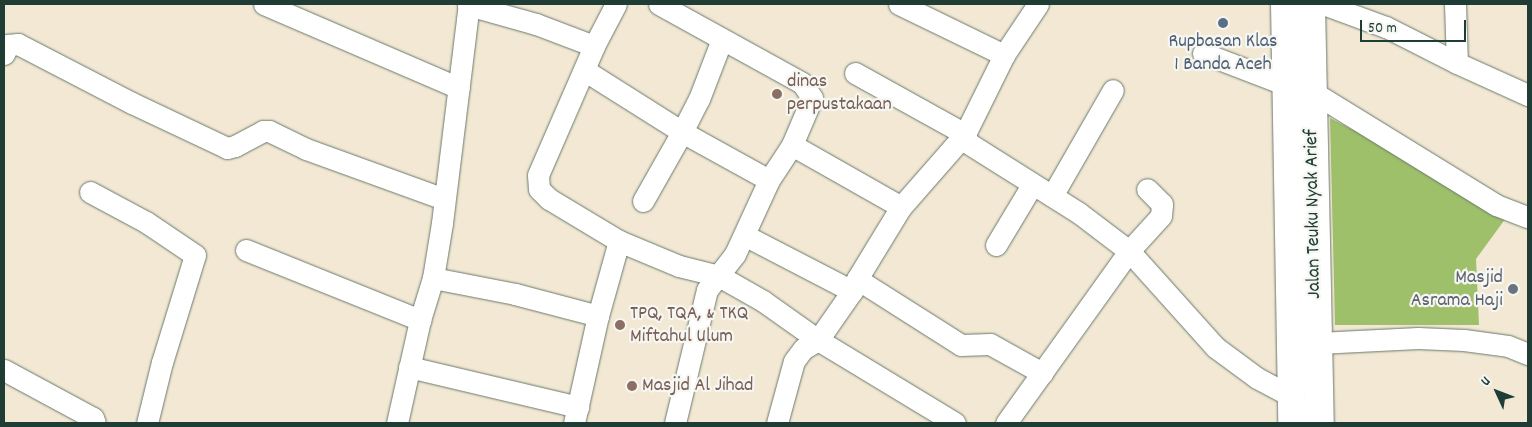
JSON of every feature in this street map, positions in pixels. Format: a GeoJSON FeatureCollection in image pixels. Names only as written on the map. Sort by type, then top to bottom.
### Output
{"type":"FeatureCollection","features":[{"type":"Feature","properties":{"kind":"highway","name":"Jalan Teuku Nyak Arief"},"geometry":{"type":"LineString","coordinates":[[1285,4],[1299,88],[1318,343],[1320,423]]}},
{"type":"Feature","properties":{"kind":"highway","name":"Jalan Teuku Nyak Arief"},"geometry":{"type":"LineString","coordinates":[[1292,423],[1291,396],[1299,88],[1311,4]]}},
{"type":"Feature","properties":{"kind":"street"},"geometry":{"type":"LineString","coordinates":[[264,4],[459,88]]}},
{"type":"Feature","properties":{"kind":"street"},"geometry":{"type":"LineString","coordinates":[[397,423],[420,320],[432,278],[469,4],[536,24],[594,46]]}},
{"type":"Feature","properties":{"kind":"street"},"geometry":{"type":"LineString","coordinates":[[616,4],[594,46],[538,175],[539,189],[549,199],[619,241],[679,266],[719,276],[763,301],[818,340],[955,423]]}},
{"type":"Feature","properties":{"kind":"street"},"geometry":{"type":"LineString","coordinates":[[659,4],[802,83],[812,98],[810,107],[792,145],[769,180],[744,235],[726,268],[707,290],[675,423]]}},
{"type":"Feature","properties":{"kind":"street"},"geometry":{"type":"LineString","coordinates":[[899,4],[1004,55]]}},
{"type":"Feature","properties":{"kind":"street"},"geometry":{"type":"LineString","coordinates":[[777,423],[794,360],[803,349],[818,340],[855,285],[901,207],[965,134],[1004,55],[1038,4]]}},
{"type":"Feature","properties":{"kind":"street"},"geometry":{"type":"LineString","coordinates":[[1324,4],[1386,27],[1457,63],[1528,95]]}},
{"type":"Feature","properties":{"kind":"street"},"geometry":{"type":"LineString","coordinates":[[1455,4],[1457,63]]}},
{"type":"Feature","properties":{"kind":"street"},"geometry":{"type":"LineString","coordinates":[[644,201],[699,99],[722,39]]}},
{"type":"Feature","properties":{"kind":"street"},"geometry":{"type":"LineString","coordinates":[[4,54],[8,45],[18,44],[132,104],[226,148],[235,146],[263,131],[268,131],[306,149],[444,200]]}},
{"type":"Feature","properties":{"kind":"street"},"geometry":{"type":"LineString","coordinates":[[1204,53],[1299,88],[1496,205],[1528,217]]}},
{"type":"Feature","properties":{"kind":"street"},"geometry":{"type":"LineString","coordinates":[[584,70],[682,132],[769,180]]}},
{"type":"Feature","properties":{"kind":"street"},"geometry":{"type":"LineString","coordinates":[[855,73],[965,134],[968,143],[1079,213],[1129,251],[1216,347],[1257,378],[1291,396]]}},
{"type":"Feature","properties":{"kind":"street"},"geometry":{"type":"LineString","coordinates":[[1052,196],[1113,90]]}},
{"type":"Feature","properties":{"kind":"street"},"geometry":{"type":"LineString","coordinates":[[792,145],[901,207]]}},
{"type":"Feature","properties":{"kind":"street"},"geometry":{"type":"LineString","coordinates":[[996,245],[1032,185]]}},
{"type":"Feature","properties":{"kind":"street"},"geometry":{"type":"LineString","coordinates":[[1006,423],[1129,251],[1162,216],[1162,204],[1147,189]]}},
{"type":"Feature","properties":{"kind":"street"},"geometry":{"type":"LineString","coordinates":[[90,192],[146,222],[195,255],[162,362],[148,423]]}},
{"type":"Feature","properties":{"kind":"street"},"geometry":{"type":"LineString","coordinates":[[744,235],[855,285],[961,345],[990,344],[1042,373]]}},
{"type":"Feature","properties":{"kind":"street"},"geometry":{"type":"LineString","coordinates":[[409,366],[576,415],[598,316],[619,241]]}},
{"type":"Feature","properties":{"kind":"street"},"geometry":{"type":"LineString","coordinates":[[246,250],[420,320]]}},
{"type":"Feature","properties":{"kind":"street"},"geometry":{"type":"LineString","coordinates":[[432,278],[515,294],[598,316]]}},
{"type":"Feature","properties":{"kind":"street"},"geometry":{"type":"LineString","coordinates":[[1318,343],[1418,338],[1464,340],[1508,346],[1528,354]]}},
{"type":"Feature","properties":{"kind":"street"},"geometry":{"type":"LineString","coordinates":[[4,370],[93,418],[95,423]]}},
{"type":"Feature","properties":{"kind":"green space"},"geometry":{"type":"Polygon","coordinates":[[[1330,118],[1511,211],[1476,259],[1479,325],[1335,325],[1330,118]]]}},
{"type":"Feature","properties":{"kind":"place","name":"Rupbasan Klas 1 Banda Aceh"},"geometry":{"type":"Point","coordinates":[1223,23]}},
{"type":"Feature","properties":{"kind":"place","name":"dinas perpustakaan"},"geometry":{"type":"Point","coordinates":[777,94]}},
{"type":"Feature","properties":{"kind":"place","name":"Masjid Asrama Haji"},"geometry":{"type":"Point","coordinates":[1513,289]}},
{"type":"Feature","properties":{"kind":"place","name":"TPQ, TQA, & TKQ Miftahul Ulum"},"geometry":{"type":"Point","coordinates":[620,325]}},
{"type":"Feature","properties":{"kind":"place","name":"Masjid Al Jihad"},"geometry":{"type":"Point","coordinates":[632,386]}}]}
